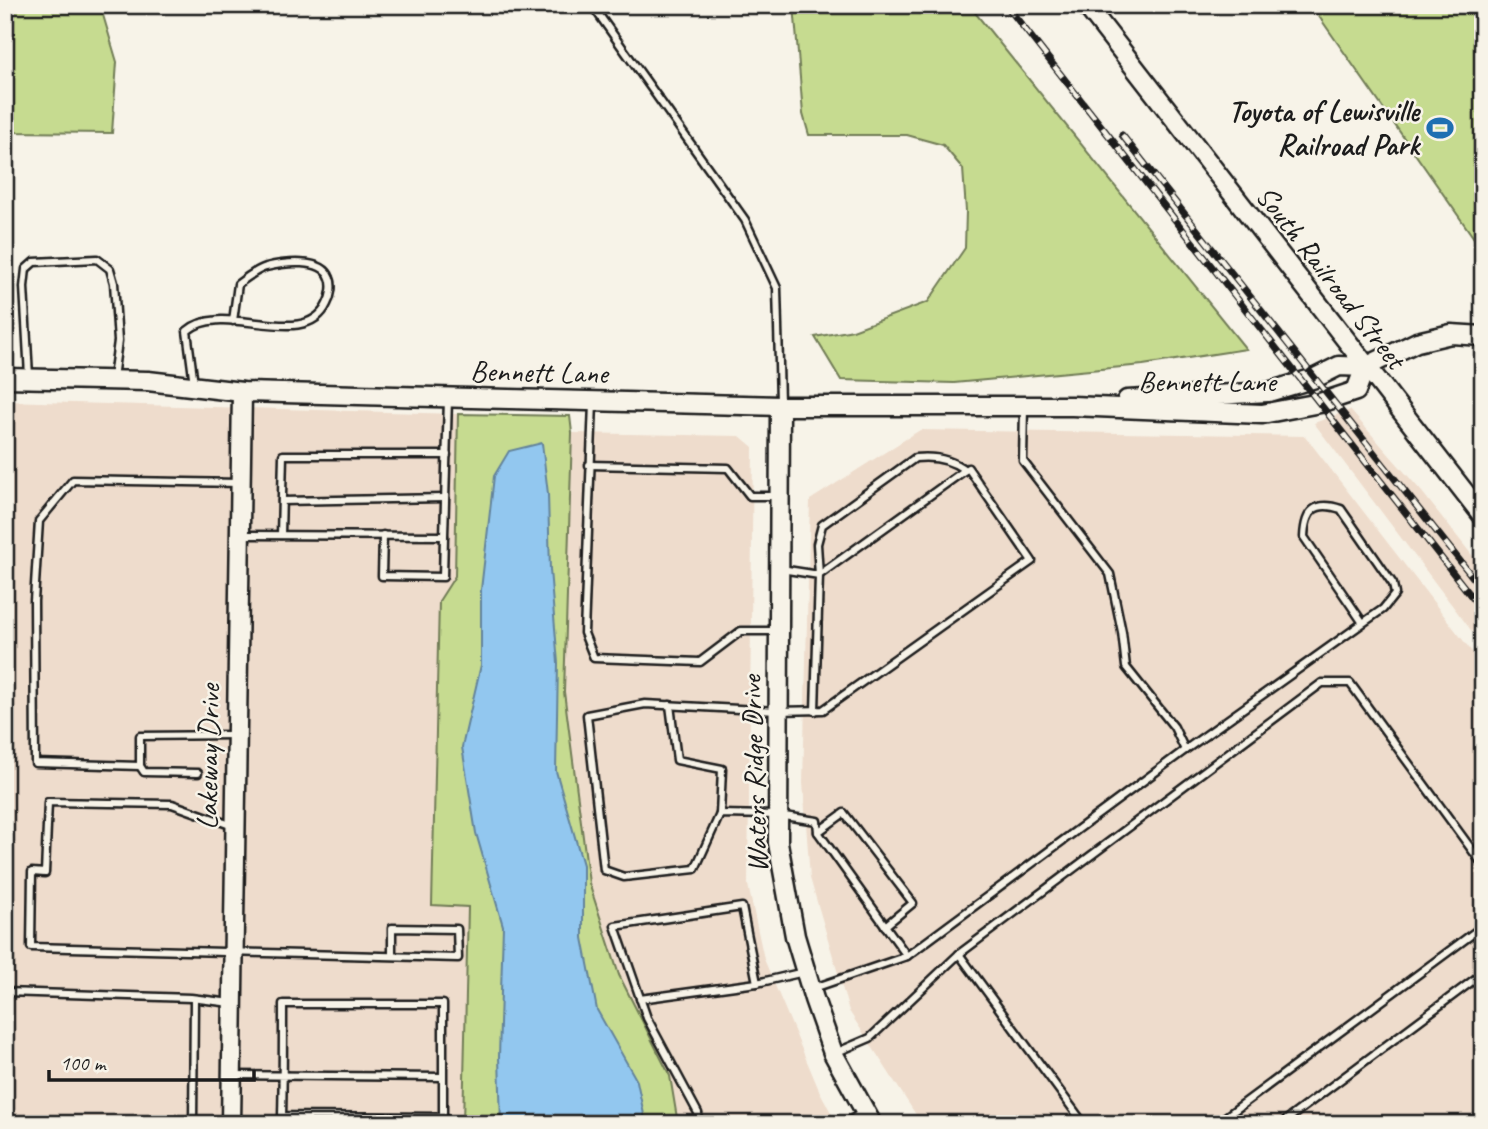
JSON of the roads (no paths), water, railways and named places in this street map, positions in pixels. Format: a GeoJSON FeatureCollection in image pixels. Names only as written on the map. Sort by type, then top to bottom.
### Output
{"type":"FeatureCollection","features":[{"type":"Feature","properties":{"kind":"street","name":"South Railroad Street"},"geometry":{"type":"LineString","coordinates":[[1086,5],[1483,516]]}},
{"type":"Feature","properties":{"kind":"street","name":"Bennett Lane"},"geometry":{"type":"LineString","coordinates":[[1072,406],[1151,397],[1244,396],[1268,393],[1315,378],[1339,366],[1365,367],[1417,342],[1451,334],[1483,336]]}},
{"type":"Feature","properties":{"kind":"street","name":"Bennett Lane"},"geometry":{"type":"LineString","coordinates":[[5,378],[148,381],[242,392],[780,406],[1072,406],[1262,414],[1320,403],[1356,391],[1365,367]]}},
{"type":"Feature","properties":{"kind":"street","name":"Lakeway Drive"},"geometry":{"type":"LineString","coordinates":[[231,1124],[242,392]]}},
{"type":"Feature","properties":{"kind":"street","name":"Waters Ridge Drive"},"geometry":{"type":"LineString","coordinates":[[780,406],[778,843],[795,936],[811,989],[833,1054],[868,1117]]}},
{"type":"Feature","properties":{"kind":"lane"},"geometry":{"type":"LineString","coordinates":[[592,5],[745,220],[777,288],[780,406]]}},
{"type":"Feature","properties":{"kind":"lane"},"geometry":{"type":"LineString","coordinates":[[29,379],[24,287],[26,269],[34,262],[97,259],[110,269],[114,283],[118,341],[113,380]]}},
{"type":"Feature","properties":{"kind":"lane"},"geometry":{"type":"LineString","coordinates":[[194,386],[187,331],[195,324],[233,321],[287,326],[310,321],[323,313],[330,300],[332,280],[327,272],[317,266],[301,263],[263,267],[239,284],[233,321]]}},
{"type":"Feature","properties":{"kind":"lane"},"geometry":{"type":"LineString","coordinates":[[383,535],[382,576],[443,577],[448,397]]}},
{"type":"Feature","properties":{"kind":"lane"},"geometry":{"type":"LineString","coordinates":[[593,401],[584,633],[594,658],[700,662],[741,631],[779,631]]}},
{"type":"Feature","properties":{"kind":"lane"},"geometry":{"type":"LineString","coordinates":[[1024,406],[1023,461],[1110,574],[1126,667],[1174,727],[1185,750]]}},
{"type":"Feature","properties":{"kind":"lane"},"geometry":{"type":"LineString","coordinates":[[281,535],[283,455],[447,455]]}},
{"type":"Feature","properties":{"kind":"lane"},"geometry":{"type":"LineString","coordinates":[[670,705],[677,760],[722,769],[720,814],[695,869],[624,877],[604,870],[587,715],[646,704],[670,705],[778,711],[815,711],[823,710],[1032,561],[968,468],[965,470],[955,463],[928,457],[915,457],[822,525],[817,544],[819,575],[815,711]]}},
{"type":"Feature","properties":{"kind":"lane"},"geometry":{"type":"LineString","coordinates":[[589,465],[728,468],[750,496],[779,496]]}},
{"type":"Feature","properties":{"kind":"lane"},"geometry":{"type":"LineString","coordinates":[[779,569],[819,575],[965,470]]}},
{"type":"Feature","properties":{"kind":"lane"},"geometry":{"type":"LineString","coordinates":[[140,766],[35,763],[34,601],[39,521],[73,480],[240,483]]}},
{"type":"Feature","properties":{"kind":"lane"},"geometry":{"type":"LineString","coordinates":[[282,500],[445,498]]}},
{"type":"Feature","properties":{"kind":"lane"},"geometry":{"type":"LineString","coordinates":[[811,989],[906,956],[1185,750],[1383,609],[1395,594],[1393,584],[1341,509],[1329,505],[1316,507],[1307,516],[1304,537],[1363,623]]}},
{"type":"Feature","properties":{"kind":"lane"},"geometry":{"type":"LineString","coordinates":[[240,534],[444,536]]}},
{"type":"Feature","properties":{"kind":"lane"},"geometry":{"type":"LineString","coordinates":[[833,1054],[870,1038],[959,954],[1322,683],[1350,683],[1483,865]]}},
{"type":"Feature","properties":{"kind":"lane"},"geometry":{"type":"LineString","coordinates":[[198,773],[144,772],[140,766],[140,736],[237,734]]}},
{"type":"Feature","properties":{"kind":"lane"},"geometry":{"type":"LineString","coordinates":[[235,826],[172,804],[48,802],[45,873],[32,873],[31,947],[458,958],[457,929],[392,928],[392,956]]}},
{"type":"Feature","properties":{"kind":"lane"},"geometry":{"type":"LineString","coordinates":[[818,832],[844,813],[913,903],[885,926]]}},
{"type":"Feature","properties":{"kind":"lane"},"geometry":{"type":"LineString","coordinates":[[720,814],[778,815],[817,821],[818,832],[906,956]]}},
{"type":"Feature","properties":{"kind":"lane"},"geometry":{"type":"LineString","coordinates":[[699,1124],[698,1113],[647,1018],[615,926],[742,907],[757,983]]}},
{"type":"Feature","properties":{"kind":"lane"},"geometry":{"type":"LineString","coordinates":[[1216,1124],[1483,926]]}},
{"type":"Feature","properties":{"kind":"lane"},"geometry":{"type":"LineString","coordinates":[[959,954],[1084,1124]]}},
{"type":"Feature","properties":{"kind":"lane"},"geometry":{"type":"LineString","coordinates":[[640,999],[757,983],[806,971]]}},
{"type":"Feature","properties":{"kind":"lane"},"geometry":{"type":"LineString","coordinates":[[1281,1124],[1483,973]]}},
{"type":"Feature","properties":{"kind":"lane"},"geometry":{"type":"LineString","coordinates":[[5,992],[194,999],[233,1004]]}},
{"type":"Feature","properties":{"kind":"lane"},"geometry":{"type":"LineString","coordinates":[[193,1124],[194,999]]}},
{"type":"Feature","properties":{"kind":"lane"},"geometry":{"type":"LineString","coordinates":[[283,1004],[443,1004],[443,1077],[443,1117],[282,1116],[283,1004]]}},
{"type":"Feature","properties":{"kind":"lane"},"geometry":{"type":"LineString","coordinates":[[232,1075],[443,1077]]}},
{"type":"Feature","properties":{"kind":"lane"},"geometry":{"type":"LineString","coordinates":[[845,1124],[868,1117]]}},
{"type":"Feature","properties":{"kind":"water"},"geometry":{"type":"Polygon","coordinates":[[[542,443],[548,494],[550,570],[558,663],[556,771],[583,865],[583,938],[597,1010],[637,1081],[646,1124],[501,1124],[499,1057],[503,926],[476,833],[462,747],[481,665],[481,590],[494,476],[509,451],[542,443]]]}},
{"type":"Feature","properties":{"kind":"railway"},"geometry":{"type":"LineString","coordinates":[[1006,5],[1483,611]]}},
{"type":"Feature","properties":{"kind":"railway"},"geometry":{"type":"LineString","coordinates":[[1122,135],[1483,590]]}},
{"type":"Feature","properties":{"kind":"place","name":"Toyota of Lewisville Railroad Park"},"geometry":{"type":"Point","coordinates":[1440,128]}}]}
